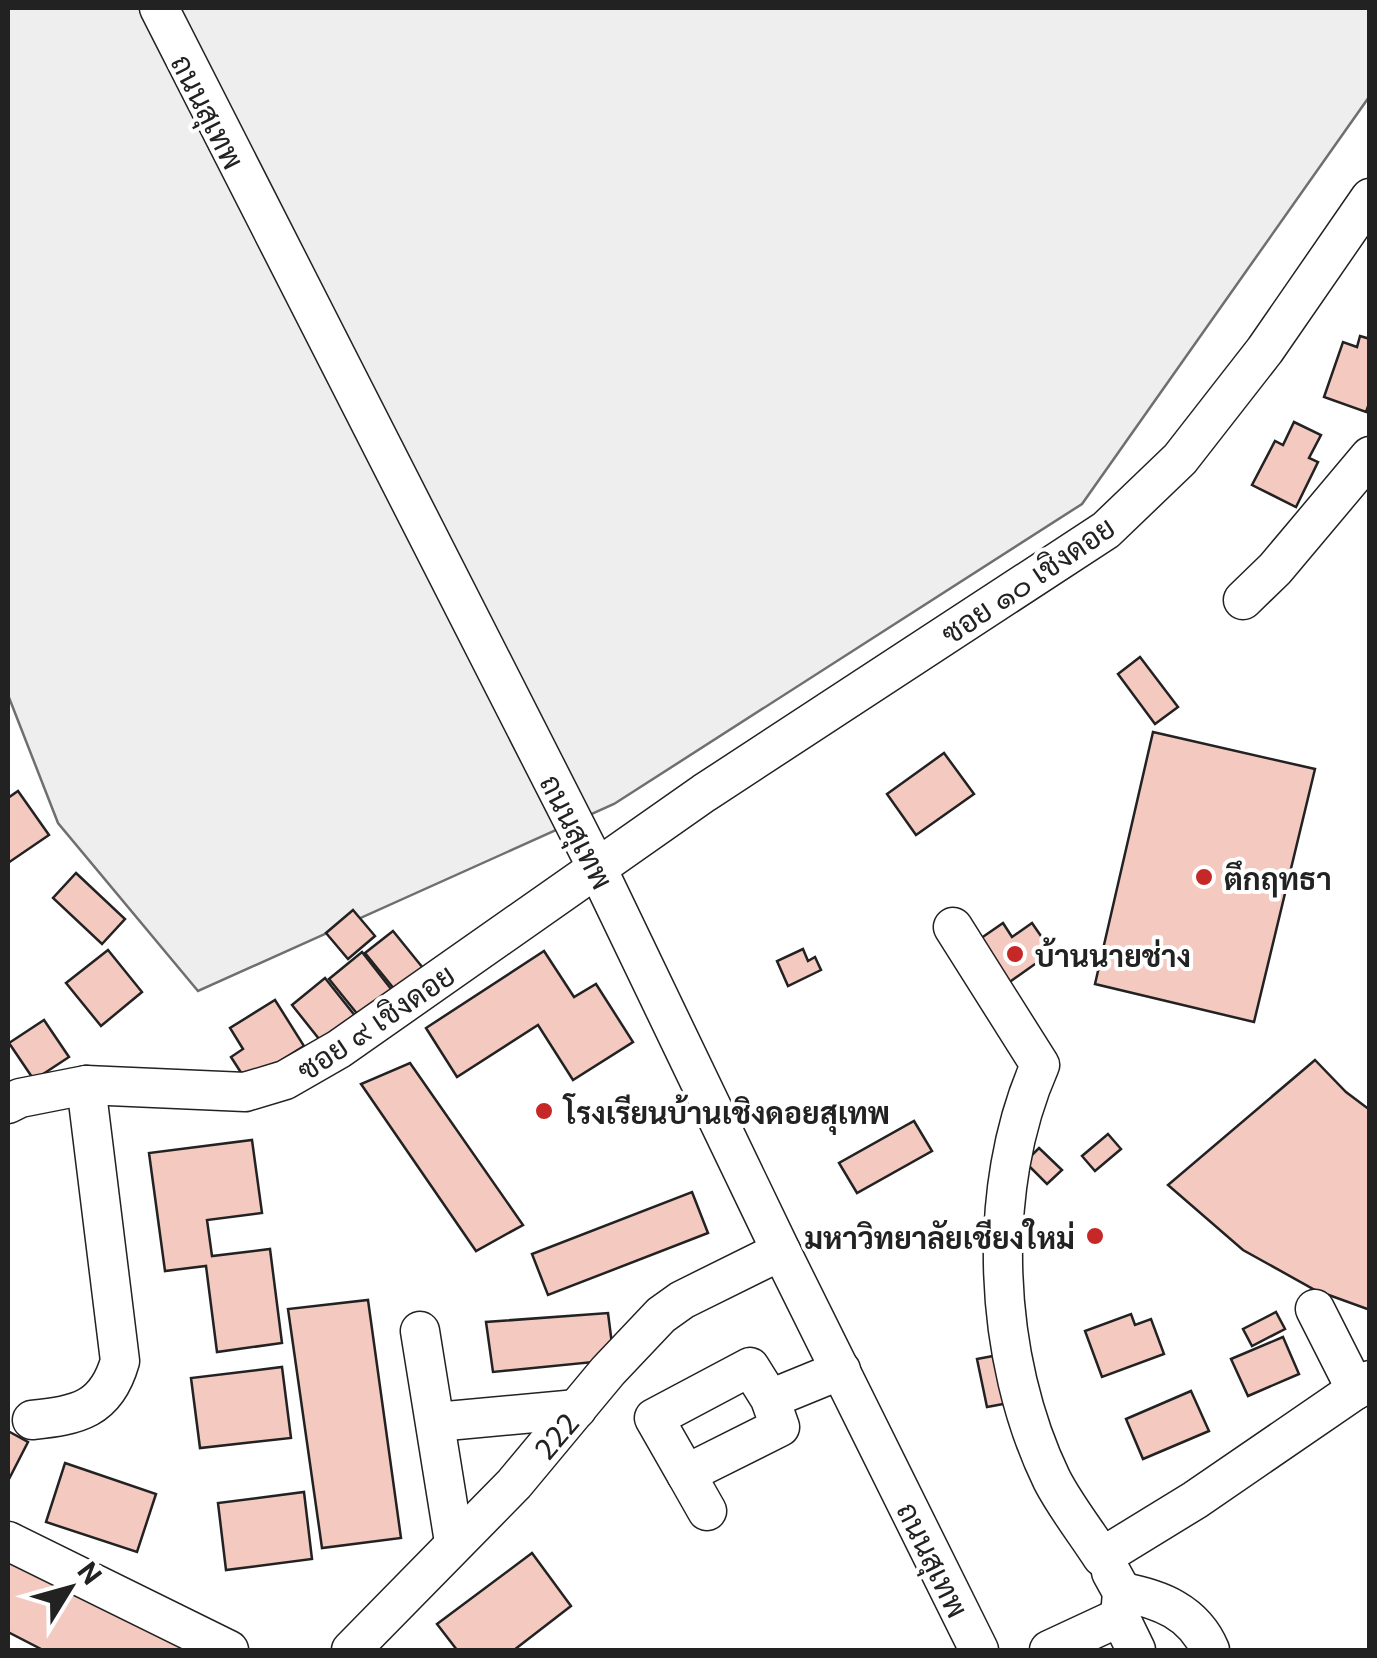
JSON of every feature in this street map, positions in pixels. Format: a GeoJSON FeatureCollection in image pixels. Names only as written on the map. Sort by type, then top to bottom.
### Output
{"type":"FeatureCollection","features":[{"type":"Feature","properties":{"kind":"street","name":"ถนนสุเทพ"},"geometry":{"type":"LineString","coordinates":[[160,14],[596,866],[978,1650]]}},
{"type":"Feature","properties":{"kind":"street","name":"ซอย ๑๐ เชิงดอย"},"geometry":{"type":"LineString","coordinates":[[596,866],[1106,530],[1180,459],[1265,350],[1370,198]]}},
{"type":"Feature","properties":{"kind":"street"},"geometry":{"type":"LineString","coordinates":[[1244,600],[1276,570],[1370,456]]}},
{"type":"Feature","properties":{"kind":"street","name":"ซอย ๙ เชิงดอย"},"geometry":{"type":"LineString","coordinates":[[8,1104],[86,1085],[245,1092],[285,1080],[339,1048],[596,866]]}},
{"type":"Feature","properties":{"kind":"street"},"geometry":{"type":"LineString","coordinates":[[953,927],[1040,1065],[1020,1122],[1004,1214],[1003,1272],[1009,1337],[1025,1407],[1053,1481],[1102,1557],[1136,1650]]}},
{"type":"Feature","properties":{"kind":"street"},"geometry":{"type":"LineString","coordinates":[[32,1420],[70,1416],[101,1400],[116,1377],[120,1361],[86,1085]]}},
{"type":"Feature","properties":{"kind":"street","name":"222"},"geometry":{"type":"LineString","coordinates":[[351,1650],[514,1484],[661,1314],[781,1250]]}},
{"type":"Feature","properties":{"kind":"street"},"geometry":{"type":"LineString","coordinates":[[1102,1557],[1195,1500],[1363,1385],[1316,1309]]}},
{"type":"Feature","properties":{"kind":"street"},"geometry":{"type":"LineString","coordinates":[[420,1331],[454,1542]]}},
{"type":"Feature","properties":{"kind":"street"},"geometry":{"type":"LineString","coordinates":[[686,1474],[780,1428],[770,1398],[750,1367],[654,1418],[707,1511]]}},
{"type":"Feature","properties":{"kind":"street"},"geometry":{"type":"LineString","coordinates":[[770,1398],[842,1370]]}},
{"type":"Feature","properties":{"kind":"street"},"geometry":{"type":"LineString","coordinates":[[436,1422],[578,1408]]}},
{"type":"Feature","properties":{"kind":"street"},"geometry":{"type":"LineString","coordinates":[[8,1541],[229,1650]]}},
{"type":"Feature","properties":{"kind":"street"},"geometry":{"type":"LineString","coordinates":[[1048,1650],[1121,1604],[1157,1599],[1186,1615],[1210,1650]]}},
{"type":"Feature","properties":{"kind":"shaded area"},"geometry":{"type":"Polygon","coordinates":[[[8,8],[1369,8],[1369,97],[1082,504],[614,804],[198,991],[58,823],[8,695],[8,8]]]}},
{"type":"Feature","properties":{"kind":"building"},"geometry":{"type":"Polygon","coordinates":[[[1360,336],[1370,339],[1370,401],[1366,412],[1324,397],[1343,342],[1357,347],[1360,336]]]}},
{"type":"Feature","properties":{"kind":"building"},"geometry":{"type":"Polygon","coordinates":[[[1294,422],[1321,435],[1309,458],[1318,462],[1296,507],[1252,485],[1275,441],[1283,445],[1294,422]]]}},
{"type":"Feature","properties":{"kind":"building"},"geometry":{"type":"Polygon","coordinates":[[[1140,657],[1178,707],[1155,724],[1118,674],[1140,657]]]}},
{"type":"Feature","properties":{"kind":"building","name":"ตึกฤทธา"},"geometry":{"type":"Polygon","coordinates":[[[1153,732],[1315,769],[1254,1022],[1095,984],[1153,732]]]}},
{"type":"Feature","properties":{"kind":"building"},"geometry":{"type":"Polygon","coordinates":[[[944,753],[974,794],[916,835],[887,794],[944,753]]]}},
{"type":"Feature","properties":{"kind":"building"},"geometry":{"type":"Polygon","coordinates":[[[18,791],[49,835],[8,863],[8,798],[18,791]]]}},
{"type":"Feature","properties":{"kind":"building"},"geometry":{"type":"Polygon","coordinates":[[[76,873],[125,919],[102,944],[53,898],[76,873]]]}},
{"type":"Feature","properties":{"kind":"building"},"geometry":{"type":"Polygon","coordinates":[[[353,910],[375,936],[348,959],[326,933],[353,910]]]}},
{"type":"Feature","properties":{"kind":"building","name":"บ้านนายช่าง"},"geometry":{"type":"Polygon","coordinates":[[[1003,923],[1012,937],[1032,923],[1052,952],[1004,986],[974,943],[1003,923]]]}},
{"type":"Feature","properties":{"kind":"building"},"geometry":{"type":"Polygon","coordinates":[[[393,931],[423,968],[395,990],[365,953],[393,931]]]}},
{"type":"Feature","properties":{"kind":"building"},"geometry":{"type":"Polygon","coordinates":[[[803,949],[808,961],[815,957],[821,970],[788,986],[777,961],[803,949]]]}},
{"type":"Feature","properties":{"kind":"building"},"geometry":{"type":"Polygon","coordinates":[[[108,950],[142,992],[101,1026],[66,983],[108,950]]]}},
{"type":"Feature","properties":{"kind":"building"},"geometry":{"type":"Polygon","coordinates":[[[544,951],[574,997],[596,984],[633,1042],[573,1080],[538,1025],[457,1077],[426,1028],[544,951]]]}},
{"type":"Feature","properties":{"kind":"building"},"geometry":{"type":"Polygon","coordinates":[[[362,952],[395,994],[363,1021],[329,979],[362,952]]]}},
{"type":"Feature","properties":{"kind":"building"},"geometry":{"type":"Polygon","coordinates":[[[325,978],[360,1022],[327,1049],[292,1005],[325,978]]]}},
{"type":"Feature","properties":{"kind":"building"},"geometry":{"type":"Polygon","coordinates":[[[275,1000],[304,1046],[247,1082],[231,1057],[243,1049],[230,1028],[275,1000]]]}},
{"type":"Feature","properties":{"kind":"building"},"geometry":{"type":"Polygon","coordinates":[[[44,1020],[69,1057],[34,1080],[9,1043],[44,1020]]]}},
{"type":"Feature","properties":{"kind":"building"},"geometry":{"type":"Polygon","coordinates":[[[1315,1060],[1370,1110],[1370,1310],[1315,1290],[1243,1250],[1168,1185],[1315,1060]]]}},
{"type":"Feature","properties":{"kind":"building"},"geometry":{"type":"Polygon","coordinates":[[[410,1063],[523,1225],[476,1251],[361,1084],[410,1063]]]}},
{"type":"Feature","properties":{"kind":"building"},"geometry":{"type":"Polygon","coordinates":[[[914,1121],[932,1151],[857,1193],[839,1163],[914,1121]]]}},
{"type":"Feature","properties":{"kind":"building"},"geometry":{"type":"Polygon","coordinates":[[[1108,1134],[1121,1149],[1095,1171],[1082,1156],[1108,1134]]]}},
{"type":"Feature","properties":{"kind":"building"},"geometry":{"type":"Polygon","coordinates":[[[252,1140],[262,1213],[207,1220],[212,1256],[270,1249],[282,1343],[217,1352],[206,1266],[165,1271],[149,1153],[252,1140]]]}},
{"type":"Feature","properties":{"kind":"building"},"geometry":{"type":"Polygon","coordinates":[[[1039,1148],[1062,1170],[1047,1184],[1025,1162],[1039,1148]]]}},
{"type":"Feature","properties":{"kind":"building"},"geometry":{"type":"Polygon","coordinates":[[[692,1192],[708,1233],[548,1295],[532,1254],[692,1192]]]}},
{"type":"Feature","properties":{"kind":"building"},"geometry":{"type":"Polygon","coordinates":[[[368,1300],[401,1538],[322,1548],[288,1309],[368,1300]]]}},
{"type":"Feature","properties":{"kind":"building"},"geometry":{"type":"Polygon","coordinates":[[[1276,1312],[1285,1329],[1252,1346],[1243,1329],[1276,1312]]]}},
{"type":"Feature","properties":{"kind":"building"},"geometry":{"type":"Polygon","coordinates":[[[608,1313],[614,1360],[493,1372],[486,1322],[608,1313]]]}},
{"type":"Feature","properties":{"kind":"building"},"geometry":{"type":"Polygon","coordinates":[[[1131,1314],[1135,1325],[1151,1319],[1164,1354],[1102,1377],[1085,1331],[1131,1314]]]}},
{"type":"Feature","properties":{"kind":"building"},"geometry":{"type":"Polygon","coordinates":[[[1283,1337],[1299,1374],[1248,1396],[1231,1359],[1283,1337]]]}},
{"type":"Feature","properties":{"kind":"building"},"geometry":{"type":"Polygon","coordinates":[[[1009,1353],[1019,1401],[987,1407],[977,1359],[1009,1353]]]}},
{"type":"Feature","properties":{"kind":"building"},"geometry":{"type":"Polygon","coordinates":[[[282,1367],[291,1438],[200,1448],[191,1378],[282,1367]]]}},
{"type":"Feature","properties":{"kind":"building"},"geometry":{"type":"Polygon","coordinates":[[[1191,1391],[1209,1431],[1143,1459],[1126,1419],[1191,1391]]]}},
{"type":"Feature","properties":{"kind":"building"},"geometry":{"type":"Polygon","coordinates":[[[8,1431],[28,1442],[8,1481],[8,1431]]]}},
{"type":"Feature","properties":{"kind":"building"},"geometry":{"type":"Polygon","coordinates":[[[65,1463],[156,1494],[137,1552],[46,1522],[65,1463]]]}},
{"type":"Feature","properties":{"kind":"building"},"geometry":{"type":"Polygon","coordinates":[[[304,1492],[312,1559],[226,1570],[218,1503],[304,1492]]]}},
{"type":"Feature","properties":{"kind":"building"},"geometry":{"type":"Polygon","coordinates":[[[532,1553],[571,1606],[514,1650],[457,1650],[437,1624],[532,1553]]]}},
{"type":"Feature","properties":{"kind":"building"},"geometry":{"type":"Polygon","coordinates":[[[8,1554],[195,1650],[43,1650],[8,1632],[8,1554]]]}},
{"type":"Feature","properties":{"kind":"place","name":"ตึกฤทธา"},"geometry":{"type":"Point","coordinates":[1204,877]}},
{"type":"Feature","properties":{"kind":"place","name":"บ้านนายช่าง"},"geometry":{"type":"Point","coordinates":[1015,954]}},
{"type":"Feature","properties":{"kind":"place","name":"โรงเรียนบ้านเชิงดอยสุเทพ"},"geometry":{"type":"Point","coordinates":[544,1111]}},
{"type":"Feature","properties":{"kind":"place","name":"มหาวิทยาลัยเชียงใหม่"},"geometry":{"type":"Point","coordinates":[1095,1236]}}]}
